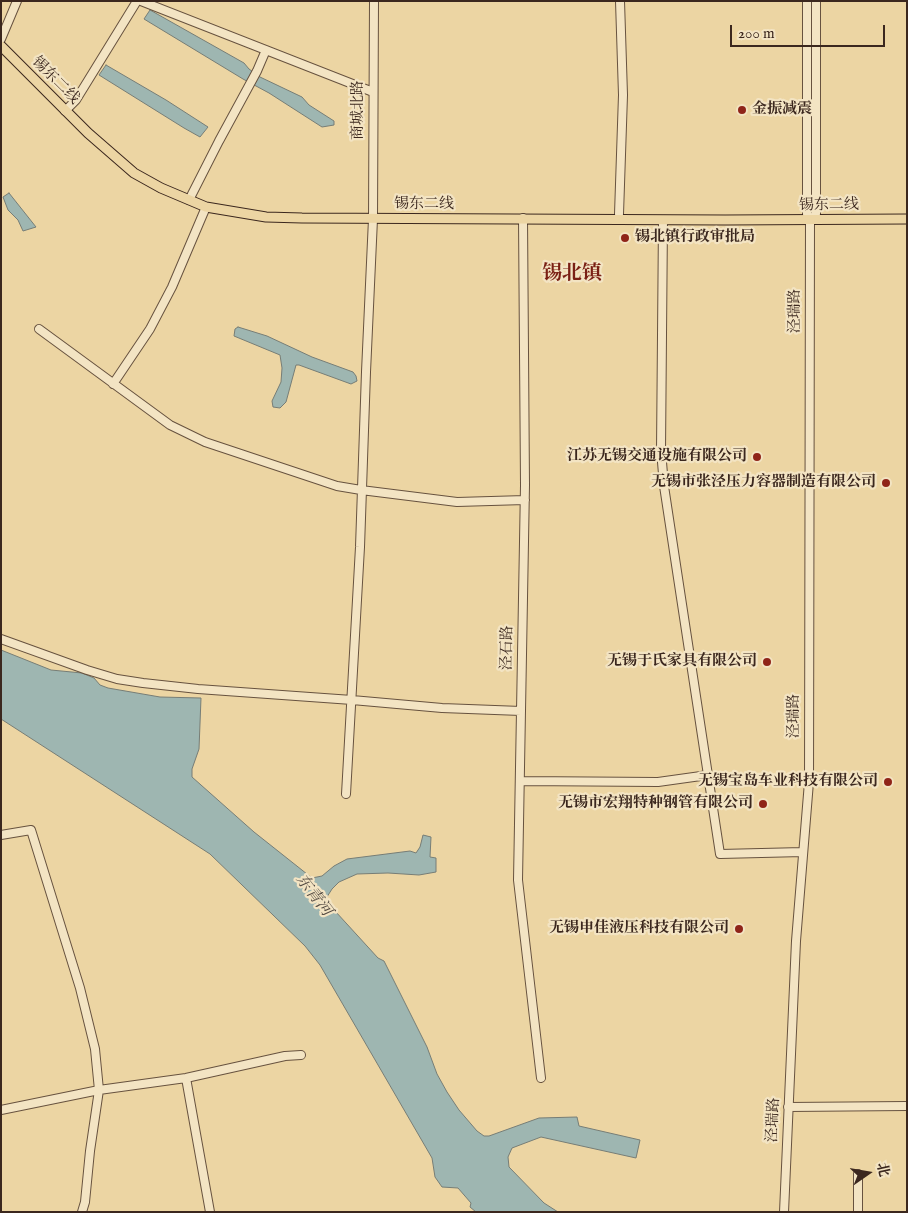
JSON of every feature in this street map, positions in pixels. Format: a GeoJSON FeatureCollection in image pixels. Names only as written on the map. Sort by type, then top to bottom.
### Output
{"type":"FeatureCollection","features":[{"type":"Feature","properties":{"kind":"main road","name":"锡东二线"},"geometry":{"type":"LineString","coordinates":[[1,46],[88,133],[134,173],[161,188],[206,207],[266,218],[907,219]]}},
{"type":"Feature","properties":{"kind":"street"},"geometry":{"type":"LineString","coordinates":[[1,39],[17,1]]}},
{"type":"Feature","properties":{"kind":"street"},"geometry":{"type":"LineString","coordinates":[[65,111],[76,100],[139,1],[157,4],[373,92]]}},
{"type":"Feature","properties":{"kind":"street","name":"商城北路"},"geometry":{"type":"LineString","coordinates":[[346,794],[360,548],[373,219],[374,1]]}},
{"type":"Feature","properties":{"kind":"street"},"geometry":{"type":"LineString","coordinates":[[619,214],[623,96],[620,1]]}},
{"type":"Feature","properties":{"kind":"street","name":"泾瑞路"},"geometry":{"type":"LineString","coordinates":[[784,1212],[796,941],[809,782],[810,220],[808,214],[807,1]]}},
{"type":"Feature","properties":{"kind":"street","name":"泾瑞路"},"geometry":{"type":"LineString","coordinates":[[810,220],[816,214],[816,1]]}},
{"type":"Feature","properties":{"kind":"street"},"geometry":{"type":"LineString","coordinates":[[189,200],[257,72],[266,50]]}},
{"type":"Feature","properties":{"kind":"street"},"geometry":{"type":"LineString","coordinates":[[114,384],[150,329],[172,287],[206,207]]}},
{"type":"Feature","properties":{"kind":"street","name":"泾石路"},"geometry":{"type":"LineString","coordinates":[[523,218],[525,500],[518,880],[541,1078]]}},
{"type":"Feature","properties":{"kind":"street"},"geometry":{"type":"LineString","coordinates":[[664,220],[661,450],[664,486],[720,854],[803,852]]}},
{"type":"Feature","properties":{"kind":"street"},"geometry":{"type":"LineString","coordinates":[[39,330],[170,425],[205,442],[337,486],[458,502],[525,500]]}},
{"type":"Feature","properties":{"kind":"street"},"geometry":{"type":"LineString","coordinates":[[1,639],[87,670],[117,679],[142,683],[442,708],[521,710]]}},
{"type":"Feature","properties":{"kind":"street"},"geometry":{"type":"LineString","coordinates":[[520,781],[658,782],[708,775]]}},
{"type":"Feature","properties":{"kind":"street"},"geometry":{"type":"LineString","coordinates":[[1,835],[31,830],[80,988],[95,1049],[99,1090],[85,1202],[82,1212]]}},
{"type":"Feature","properties":{"kind":"street"},"geometry":{"type":"LineString","coordinates":[[1,1110],[99,1090],[186,1078],[285,1056],[301,1055]]}},
{"type":"Feature","properties":{"kind":"street"},"geometry":{"type":"LineString","coordinates":[[186,1078],[210,1212]]}},
{"type":"Feature","properties":{"kind":"street"},"geometry":{"type":"LineString","coordinates":[[788,1108],[907,1106]]}},
{"type":"Feature","properties":{"kind":"street"},"geometry":{"type":"LineString","coordinates":[[858,1174],[858,1212]]}},
{"type":"Feature","properties":{"kind":"water"},"geometry":{"type":"Polygon","coordinates":[[[150,10],[244,63],[260,77],[302,97],[309,105],[334,121],[334,125],[322,127],[269,93],[144,19],[150,10]]]}},
{"type":"Feature","properties":{"kind":"water"},"geometry":{"type":"Polygon","coordinates":[[[106,65],[208,127],[200,137],[184,128],[99,75],[106,65]]]}},
{"type":"Feature","properties":{"kind":"water"},"geometry":{"type":"Polygon","coordinates":[[[9,193],[36,227],[23,231],[18,220],[8,210],[3,197],[9,193]]]}},
{"type":"Feature","properties":{"kind":"water"},"geometry":{"type":"Polygon","coordinates":[[[238,327],[267,336],[312,357],[353,372],[357,381],[351,384],[296,365],[286,402],[280,408],[273,407],[272,401],[281,382],[282,368],[280,355],[234,336],[235,329],[238,327]]]}},
{"type":"Feature","properties":{"kind":"water","name":"东青河"},"geometry":{"type":"Polygon","coordinates":[[[1,650],[51,670],[82,673],[94,678],[100,685],[108,688],[160,697],[201,698],[199,749],[192,769],[192,777],[254,832],[312,878],[322,876],[334,866],[347,859],[410,851],[416,853],[420,847],[423,835],[431,837],[430,857],[436,858],[436,872],[419,875],[357,874],[339,882],[325,900],[378,958],[384,961],[447,1092],[459,1110],[477,1131],[484,1136],[489,1136],[539,1118],[577,1117],[579,1126],[640,1140],[636,1158],[541,1137],[512,1148],[508,1157],[509,1167],[544,1203],[558,1212],[476,1212],[470,1207],[471,1203],[458,1188],[442,1187],[435,1177],[432,1158],[320,965],[305,946],[210,854],[1,719],[1,650]]]}},
{"type":"Feature","properties":{"kind":"place","name":"金振减震"},"geometry":{"type":"Point","coordinates":[742,110]}},
{"type":"Feature","properties":{"kind":"place","name":"锡北镇行政审批局"},"geometry":{"type":"Point","coordinates":[625,238]}},
{"type":"Feature","properties":{"kind":"place","name":"江苏无锡交通设施有限公司"},"geometry":{"type":"Point","coordinates":[757,457]}},
{"type":"Feature","properties":{"kind":"place","name":"无锡市张泾压力容器制造有限公司"},"geometry":{"type":"Point","coordinates":[886,483]}},
{"type":"Feature","properties":{"kind":"place","name":"无锡于氏家具有限公司"},"geometry":{"type":"Point","coordinates":[767,662]}},
{"type":"Feature","properties":{"kind":"place","name":"无锡宝岛车业科技有限公司"},"geometry":{"type":"Point","coordinates":[888,782]}},
{"type":"Feature","properties":{"kind":"place","name":"无锡市宏翔特种钢管有限公司"},"geometry":{"type":"Point","coordinates":[763,804]}},
{"type":"Feature","properties":{"kind":"place","name":"无锡申佳液压科技有限公司"},"geometry":{"type":"Point","coordinates":[739,929]}},
{"type":"Feature","properties":{"kind":"district","name":"锡北镇"},"geometry":{"type":"Point","coordinates":[572,275]}}]}
